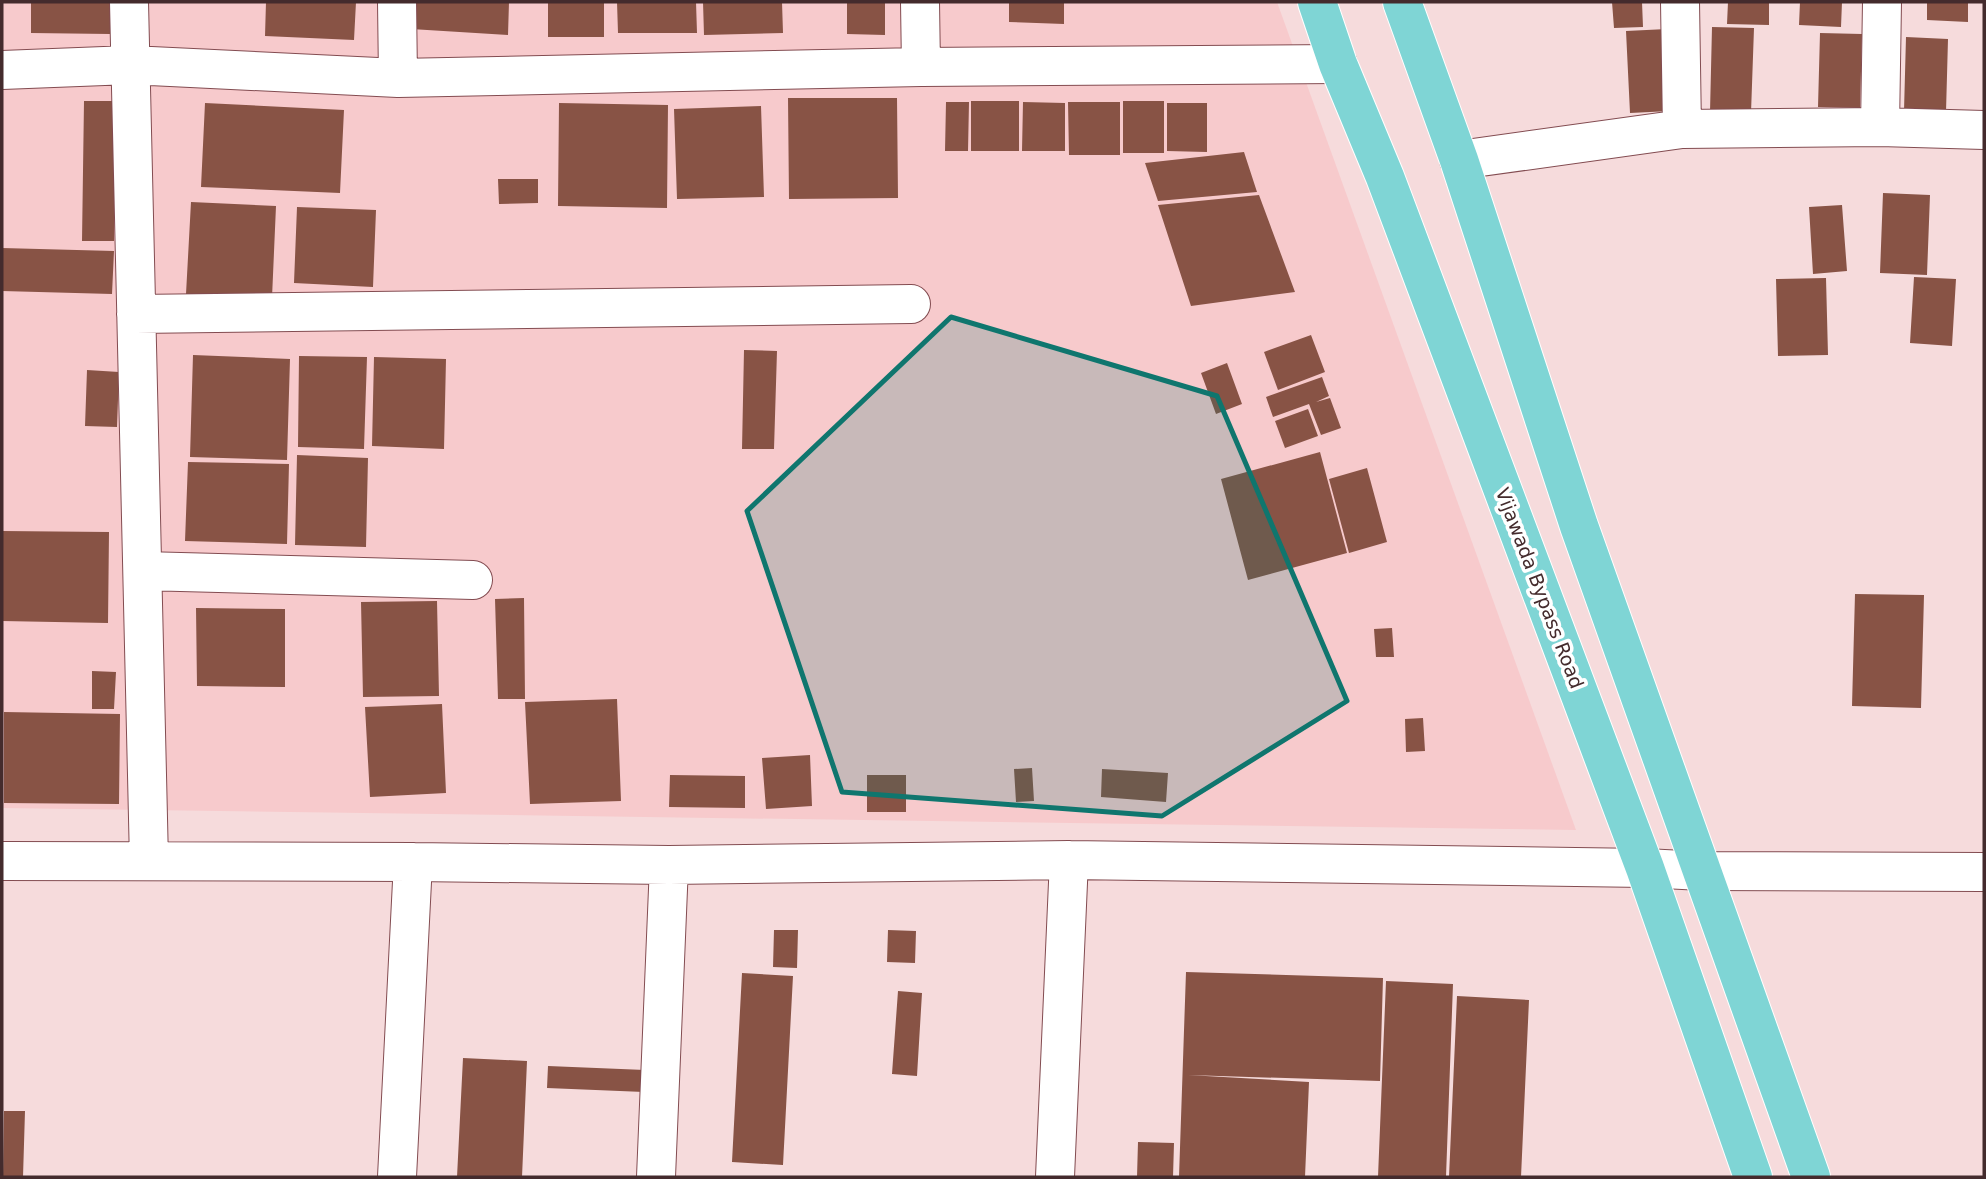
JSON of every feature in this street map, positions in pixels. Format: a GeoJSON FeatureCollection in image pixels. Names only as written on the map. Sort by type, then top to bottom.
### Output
{"type":"FeatureCollection","features":[{"type":"Feature","properties":{"kind":"main road","name":"Vijawada Bypass Road"},"geometry":{"type":"LineString","coordinates":[[1317,2],[1338,64],[1385,177],[1645,868],[1753,1177]]}},
{"type":"Feature","properties":{"kind":"main road"},"geometry":{"type":"LineString","coordinates":[[1402,2],[1459,160],[1579,526],[1811,1177]]}},
{"type":"Feature","properties":{"kind":"street"},"geometry":{"type":"LineString","coordinates":[[130,2],[149,861]]}},
{"type":"Feature","properties":{"kind":"street"},"geometry":{"type":"LineString","coordinates":[[397,2],[398,78]]}},
{"type":"Feature","properties":{"kind":"street"},"geometry":{"type":"LineString","coordinates":[[920,2],[921,67]]}},
{"type":"Feature","properties":{"kind":"street"},"geometry":{"type":"LineString","coordinates":[[1679,2],[1682,129]]}},
{"type":"Feature","properties":{"kind":"street"},"geometry":{"type":"LineString","coordinates":[[1880,127],[1882,2]]}},
{"type":"Feature","properties":{"kind":"street"},"geometry":{"type":"LineString","coordinates":[[2,70],[130,65],[398,78],[921,67],[1338,64]]}},
{"type":"Feature","properties":{"kind":"street"},"geometry":{"type":"LineString","coordinates":[[1459,160],[1682,129],[1880,127],[1984,130]]}},
{"type":"Feature","properties":{"kind":"street"},"geometry":{"type":"LineString","coordinates":[[136,314],[911,304]]}},
{"type":"Feature","properties":{"kind":"street"},"geometry":{"type":"LineString","coordinates":[[143,571],[473,580]]}},
{"type":"Feature","properties":{"kind":"street"},"geometry":{"type":"LineString","coordinates":[[1055,1177],[1069,860]]}},
{"type":"Feature","properties":{"kind":"street"},"geometry":{"type":"LineString","coordinates":[[2,861],[669,865],[1069,860],[1702,871],[1984,872]]}},
{"type":"Feature","properties":{"kind":"street"},"geometry":{"type":"LineString","coordinates":[[397,1177],[413,862]]}},
{"type":"Feature","properties":{"kind":"street"},"geometry":{"type":"LineString","coordinates":[[656,1177],[669,865]]}},
{"type":"Feature","properties":{"kind":"highlighted area"},"geometry":{"type":"Polygon","coordinates":[[[951,317],[1217,396],[1347,701],[1162,816],[842,792],[747,511],[951,317]]]}},
{"type":"Feature","properties":{"kind":"shaded area"},"geometry":{"type":"Polygon","coordinates":[[[2,2],[1277,2],[1576,830],[2,808],[2,2]]]}},
{"type":"Feature","properties":{"kind":"building"},"geometry":{"type":"Polygon","coordinates":[[[31,2],[110,2],[110,34],[31,33],[31,2]]]}},
{"type":"Feature","properties":{"kind":"building"},"geometry":{"type":"Polygon","coordinates":[[[266,2],[356,2],[354,40],[265,36],[266,2]]]}},
{"type":"Feature","properties":{"kind":"building"},"geometry":{"type":"Polygon","coordinates":[[[412,2],[509,2],[508,35],[411,29],[412,2]]]}},
{"type":"Feature","properties":{"kind":"building"},"geometry":{"type":"Polygon","coordinates":[[[548,2],[604,2],[604,37],[548,37],[548,2]]]}},
{"type":"Feature","properties":{"kind":"building"},"geometry":{"type":"Polygon","coordinates":[[[617,2],[696,2],[697,33],[618,33],[617,2]]]}},
{"type":"Feature","properties":{"kind":"building"},"geometry":{"type":"Polygon","coordinates":[[[703,2],[782,2],[783,33],[704,35],[703,2]]]}},
{"type":"Feature","properties":{"kind":"building"},"geometry":{"type":"Polygon","coordinates":[[[847,2],[885,2],[885,35],[847,34],[847,2]]]}},
{"type":"Feature","properties":{"kind":"building"},"geometry":{"type":"Polygon","coordinates":[[[1009,2],[1064,2],[1064,24],[1009,22],[1009,2]]]}},
{"type":"Feature","properties":{"kind":"building"},"geometry":{"type":"Polygon","coordinates":[[[1612,2],[1642,2],[1643,27],[1614,28],[1612,2]]]}},
{"type":"Feature","properties":{"kind":"building"},"geometry":{"type":"Polygon","coordinates":[[[1728,2],[1769,2],[1769,25],[1727,24],[1728,2]]]}},
{"type":"Feature","properties":{"kind":"building"},"geometry":{"type":"Polygon","coordinates":[[[1800,2],[1842,2],[1841,27],[1799,25],[1800,2]]]}},
{"type":"Feature","properties":{"kind":"building"},"geometry":{"type":"Polygon","coordinates":[[[1927,2],[1968,2],[1968,22],[1927,20],[1927,2]]]}},
{"type":"Feature","properties":{"kind":"building"},"geometry":{"type":"Polygon","coordinates":[[[1712,27],[1754,28],[1751,113],[1710,112],[1712,27]]]}},
{"type":"Feature","properties":{"kind":"building"},"geometry":{"type":"Polygon","coordinates":[[[1667,29],[1670,111],[1630,113],[1626,31],[1667,29]]]}},
{"type":"Feature","properties":{"kind":"building"},"geometry":{"type":"Polygon","coordinates":[[[1820,33],[1862,34],[1860,108],[1818,107],[1820,33]]]}},
{"type":"Feature","properties":{"kind":"building"},"geometry":{"type":"Polygon","coordinates":[[[1906,37],[1948,39],[1946,112],[1904,111],[1906,37]]]}},
{"type":"Feature","properties":{"kind":"building"},"geometry":{"type":"Polygon","coordinates":[[[788,98],[897,98],[898,198],[789,199],[788,98]]]}},
{"type":"Feature","properties":{"kind":"building"},"geometry":{"type":"Polygon","coordinates":[[[84,101],[116,101],[114,241],[82,241],[84,101]]]}},
{"type":"Feature","properties":{"kind":"building"},"geometry":{"type":"Polygon","coordinates":[[[971,101],[1019,101],[1019,151],[971,151],[971,101]]]}},
{"type":"Feature","properties":{"kind":"building"},"geometry":{"type":"Polygon","coordinates":[[[1123,101],[1164,101],[1164,153],[1123,153],[1123,101]]]}},
{"type":"Feature","properties":{"kind":"building"},"geometry":{"type":"Polygon","coordinates":[[[946,102],[969,102],[968,151],[945,151],[946,102]]]}},
{"type":"Feature","properties":{"kind":"building"},"geometry":{"type":"Polygon","coordinates":[[[1023,102],[1065,103],[1065,151],[1022,151],[1023,102]]]}},
{"type":"Feature","properties":{"kind":"building"},"geometry":{"type":"Polygon","coordinates":[[[1068,102],[1120,102],[1120,155],[1069,155],[1068,102]]]}},
{"type":"Feature","properties":{"kind":"building"},"geometry":{"type":"Polygon","coordinates":[[[205,103],[344,110],[340,193],[201,187],[205,103]]]}},
{"type":"Feature","properties":{"kind":"building"},"geometry":{"type":"Polygon","coordinates":[[[559,103],[668,105],[667,208],[558,206],[559,103]]]}},
{"type":"Feature","properties":{"kind":"building"},"geometry":{"type":"Polygon","coordinates":[[[1167,103],[1207,103],[1207,152],[1167,151],[1167,103]]]}},
{"type":"Feature","properties":{"kind":"building"},"geometry":{"type":"Polygon","coordinates":[[[761,106],[764,197],[677,199],[674,109],[761,106]]]}},
{"type":"Feature","properties":{"kind":"building"},"geometry":{"type":"Polygon","coordinates":[[[1244,152],[1257,192],[1158,201],[1145,163],[1244,152]]]}},
{"type":"Feature","properties":{"kind":"building"},"geometry":{"type":"Polygon","coordinates":[[[498,179],[538,179],[538,203],[499,204],[498,179]]]}},
{"type":"Feature","properties":{"kind":"building"},"geometry":{"type":"Polygon","coordinates":[[[1883,193],[1930,195],[1927,275],[1880,273],[1883,193]]]}},
{"type":"Feature","properties":{"kind":"building"},"geometry":{"type":"Polygon","coordinates":[[[1259,195],[1295,292],[1191,306],[1158,205],[1259,195]]]}},
{"type":"Feature","properties":{"kind":"building"},"geometry":{"type":"Polygon","coordinates":[[[191,202],[276,206],[272,298],[186,294],[191,202]]]}},
{"type":"Feature","properties":{"kind":"building"},"geometry":{"type":"Polygon","coordinates":[[[1842,205],[1847,271],[1813,274],[1809,207],[1842,205]]]}},
{"type":"Feature","properties":{"kind":"building"},"geometry":{"type":"Polygon","coordinates":[[[297,207],[376,210],[373,287],[294,283],[297,207]]]}},
{"type":"Feature","properties":{"kind":"building"},"geometry":{"type":"Polygon","coordinates":[[[2,248],[114,251],[112,294],[2,291],[2,248]]]}},
{"type":"Feature","properties":{"kind":"building"},"geometry":{"type":"Polygon","coordinates":[[[1914,277],[1956,279],[1952,346],[1910,343],[1914,277]]]}},
{"type":"Feature","properties":{"kind":"building"},"geometry":{"type":"Polygon","coordinates":[[[1826,278],[1828,355],[1778,356],[1776,279],[1826,278]]]}},
{"type":"Feature","properties":{"kind":"building"},"geometry":{"type":"Polygon","coordinates":[[[1311,335],[1325,372],[1278,390],[1264,352],[1311,335]]]}},
{"type":"Feature","properties":{"kind":"building"},"geometry":{"type":"Polygon","coordinates":[[[744,350],[777,351],[774,449],[742,449],[744,350]]]}},
{"type":"Feature","properties":{"kind":"building"},"geometry":{"type":"Polygon","coordinates":[[[193,355],[290,359],[287,460],[190,457],[193,355]]]}},
{"type":"Feature","properties":{"kind":"building"},"geometry":{"type":"Polygon","coordinates":[[[299,356],[367,357],[364,449],[298,447],[299,356]]]}},
{"type":"Feature","properties":{"kind":"building"},"geometry":{"type":"Polygon","coordinates":[[[374,357],[446,359],[444,449],[372,446],[374,357]]]}},
{"type":"Feature","properties":{"kind":"building"},"geometry":{"type":"Polygon","coordinates":[[[1227,363],[1242,404],[1216,414],[1201,373],[1227,363]]]}},
{"type":"Feature","properties":{"kind":"building"},"geometry":{"type":"Polygon","coordinates":[[[87,370],[119,372],[117,427],[85,426],[87,370]]]}},
{"type":"Feature","properties":{"kind":"building"},"geometry":{"type":"Polygon","coordinates":[[[1322,377],[1329,396],[1316,402],[1330,398],[1341,428],[1321,435],[1309,404],[1273,417],[1266,397],[1322,377]]]}},
{"type":"Feature","properties":{"kind":"building"},"geometry":{"type":"Polygon","coordinates":[[[1308,409],[1318,436],[1285,448],[1275,421],[1308,409]]]}},
{"type":"Feature","properties":{"kind":"building"},"geometry":{"type":"Polygon","coordinates":[[[1320,452],[1347,553],[1248,580],[1221,479],[1320,452]]]}},
{"type":"Feature","properties":{"kind":"building"},"geometry":{"type":"Polygon","coordinates":[[[297,455],[368,458],[366,547],[295,545],[297,455]]]}},
{"type":"Feature","properties":{"kind":"building"},"geometry":{"type":"Polygon","coordinates":[[[188,462],[289,464],[287,544],[185,541],[188,462]]]}},
{"type":"Feature","properties":{"kind":"building"},"geometry":{"type":"Polygon","coordinates":[[[1367,468],[1387,542],[1349,553],[1329,479],[1367,468]]]}},
{"type":"Feature","properties":{"kind":"building"},"geometry":{"type":"Polygon","coordinates":[[[2,531],[109,532],[108,623],[2,621],[2,531]]]}},
{"type":"Feature","properties":{"kind":"building"},"geometry":{"type":"Polygon","coordinates":[[[1855,594],[1924,595],[1921,708],[1852,706],[1855,594]]]}},
{"type":"Feature","properties":{"kind":"building"},"geometry":{"type":"Polygon","coordinates":[[[524,598],[525,699],[498,699],[495,599],[524,598]]]}},
{"type":"Feature","properties":{"kind":"building"},"geometry":{"type":"Polygon","coordinates":[[[437,601],[439,696],[363,697],[361,602],[437,601]]]}},
{"type":"Feature","properties":{"kind":"building"},"geometry":{"type":"Polygon","coordinates":[[[196,608],[285,609],[285,687],[197,686],[196,608]]]}},
{"type":"Feature","properties":{"kind":"building"},"geometry":{"type":"Polygon","coordinates":[[[1392,628],[1394,657],[1376,657],[1374,629],[1392,628]]]}},
{"type":"Feature","properties":{"kind":"building"},"geometry":{"type":"Polygon","coordinates":[[[92,671],[116,672],[114,709],[92,709],[92,671]]]}},
{"type":"Feature","properties":{"kind":"building"},"geometry":{"type":"Polygon","coordinates":[[[617,699],[621,801],[530,804],[525,702],[617,699]]]}},
{"type":"Feature","properties":{"kind":"building"},"geometry":{"type":"Polygon","coordinates":[[[442,704],[446,793],[370,797],[365,707],[442,704]]]}},
{"type":"Feature","properties":{"kind":"building"},"geometry":{"type":"Polygon","coordinates":[[[4,712],[120,714],[119,804],[4,803],[4,712]]]}},
{"type":"Feature","properties":{"kind":"building"},"geometry":{"type":"Polygon","coordinates":[[[1423,718],[1425,751],[1406,752],[1405,719],[1423,718]]]}},
{"type":"Feature","properties":{"kind":"building"},"geometry":{"type":"Polygon","coordinates":[[[810,755],[812,806],[766,809],[762,758],[810,755]]]}},
{"type":"Feature","properties":{"kind":"building"},"geometry":{"type":"Polygon","coordinates":[[[1032,768],[1034,801],[1016,802],[1014,769],[1032,768]]]}},
{"type":"Feature","properties":{"kind":"building"},"geometry":{"type":"Polygon","coordinates":[[[1102,769],[1168,773],[1166,802],[1101,797],[1102,769]]]}},
{"type":"Feature","properties":{"kind":"building"},"geometry":{"type":"Polygon","coordinates":[[[670,775],[745,776],[745,808],[669,807],[670,775]]]}},
{"type":"Feature","properties":{"kind":"building"},"geometry":{"type":"Polygon","coordinates":[[[867,775],[906,775],[906,812],[867,812],[867,775]]]}},
{"type":"Feature","properties":{"kind":"building"},"geometry":{"type":"Polygon","coordinates":[[[774,930],[798,930],[797,968],[773,967],[774,930]]]}},
{"type":"Feature","properties":{"kind":"building"},"geometry":{"type":"Polygon","coordinates":[[[888,930],[916,931],[915,963],[887,962],[888,930]]]}},
{"type":"Feature","properties":{"kind":"building"},"geometry":{"type":"Polygon","coordinates":[[[1186,972],[1383,978],[1380,1081],[1188,1075],[1309,1082],[1305,1177],[1179,1177],[1186,972]]]}},
{"type":"Feature","properties":{"kind":"building"},"geometry":{"type":"Polygon","coordinates":[[[742,973],[793,976],[783,1165],[732,1162],[742,973]]]}},
{"type":"Feature","properties":{"kind":"building"},"geometry":{"type":"Polygon","coordinates":[[[1386,981],[1453,984],[1446,1177],[1378,1177],[1386,981]]]}},
{"type":"Feature","properties":{"kind":"building"},"geometry":{"type":"Polygon","coordinates":[[[898,991],[922,993],[917,1076],[892,1074],[898,991]]]}},
{"type":"Feature","properties":{"kind":"building"},"geometry":{"type":"Polygon","coordinates":[[[1457,996],[1529,1000],[1521,1177],[1449,1177],[1457,996]]]}},
{"type":"Feature","properties":{"kind":"building"},"geometry":{"type":"Polygon","coordinates":[[[463,1058],[527,1061],[522,1177],[457,1177],[463,1058]]]}},
{"type":"Feature","properties":{"kind":"building"},"geometry":{"type":"Polygon","coordinates":[[[548,1066],[645,1070],[644,1092],[547,1088],[548,1066]]]}},
{"type":"Feature","properties":{"kind":"building"},"geometry":{"type":"Polygon","coordinates":[[[4,1111],[25,1111],[23,1177],[3,1177],[4,1111]]]}},
{"type":"Feature","properties":{"kind":"building"},"geometry":{"type":"Polygon","coordinates":[[[1138,1142],[1174,1143],[1173,1177],[1137,1177],[1138,1142]]]}}]}
